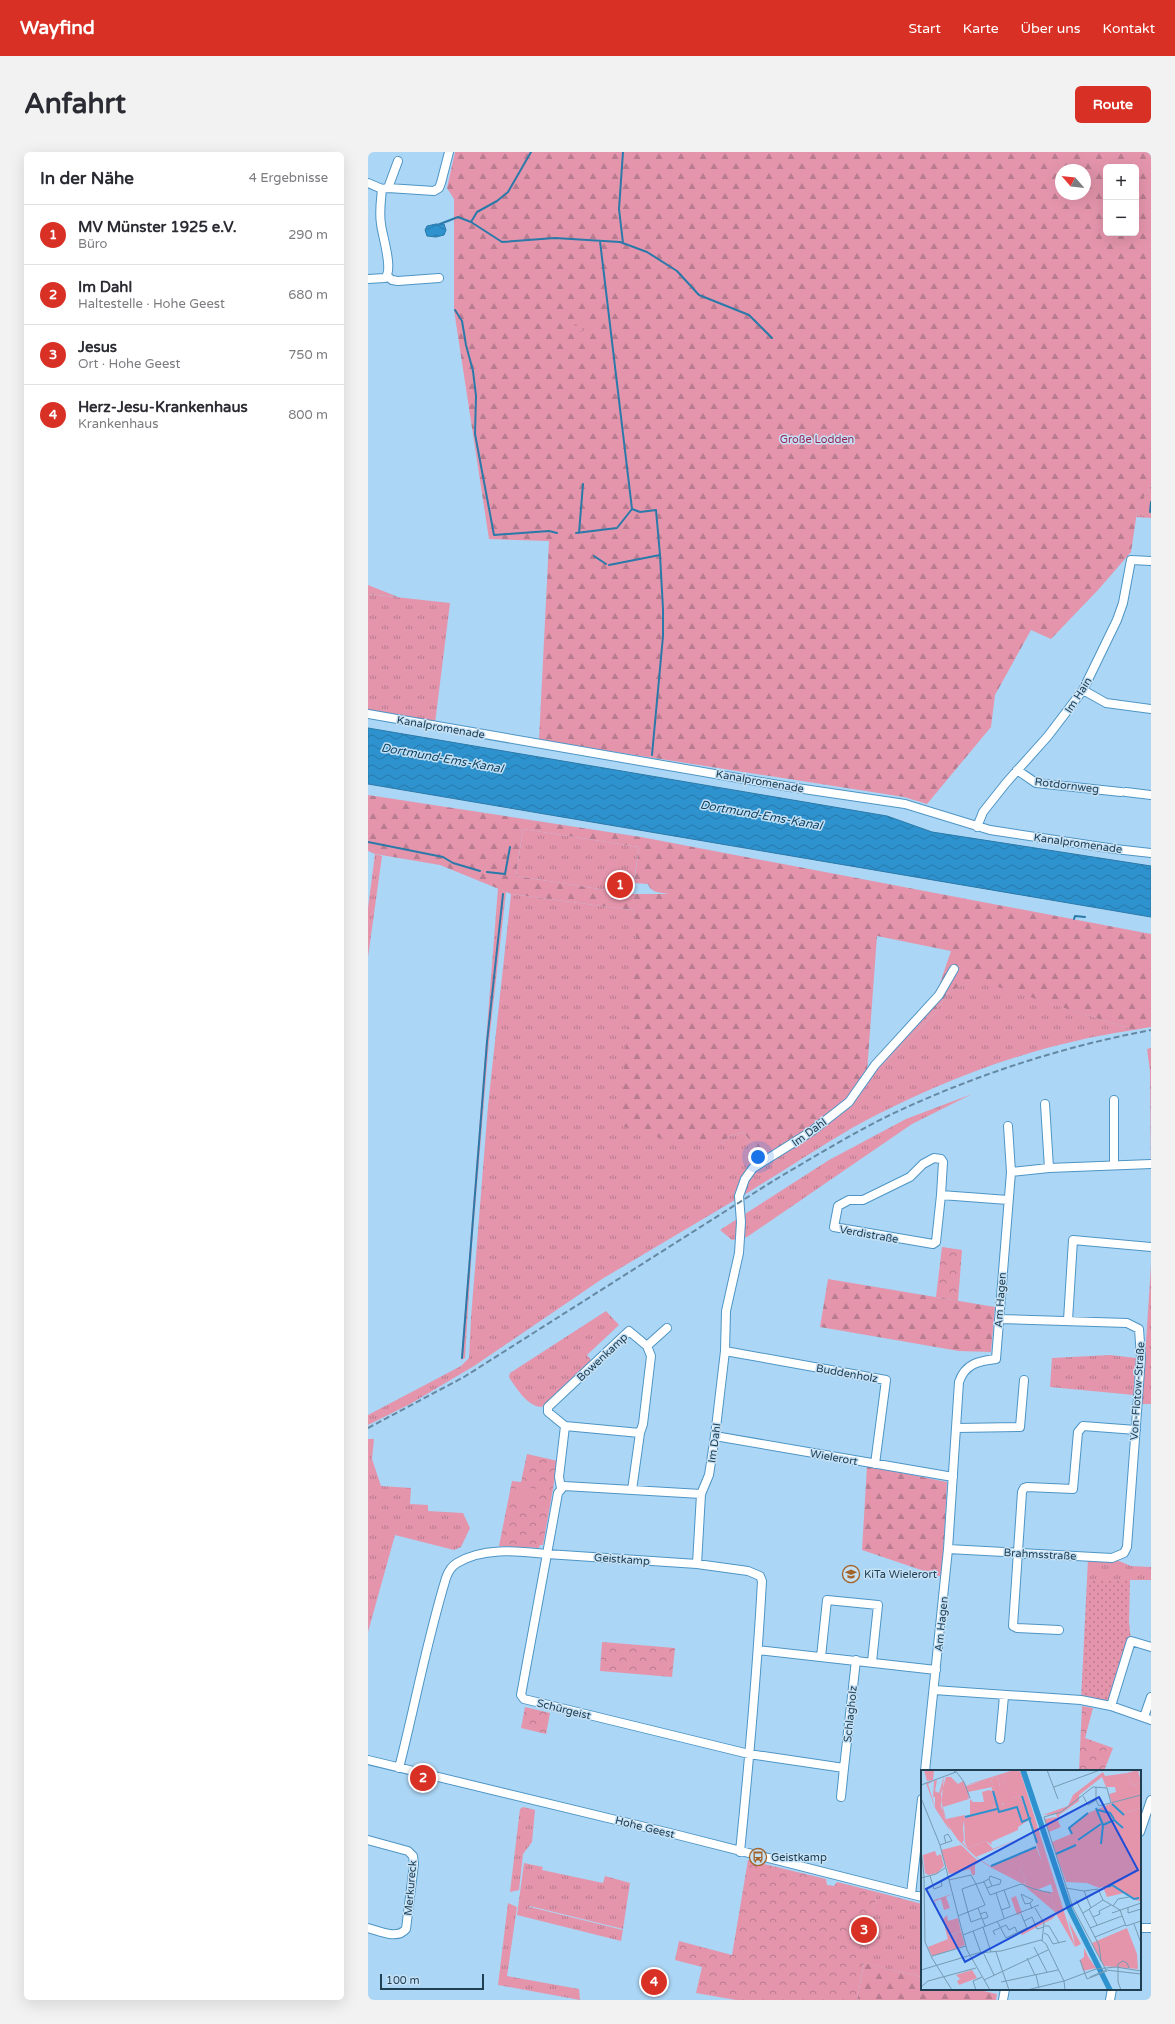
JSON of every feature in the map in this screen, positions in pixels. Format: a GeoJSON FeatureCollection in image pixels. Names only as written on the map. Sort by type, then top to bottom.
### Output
{"type":"FeatureCollection","features":[{"type":"Feature","properties":{"kind":"street"},"geometry":{"type":"LineString","coordinates":[[368,183],[385,188],[436,190],[441,183],[449,152]]}},
{"type":"Feature","properties":{"kind":"street"},"geometry":{"type":"LineString","coordinates":[[387,276],[387,253],[380,223],[385,188],[398,161]]}},
{"type":"Feature","properties":{"kind":"street"},"geometry":{"type":"LineString","coordinates":[[387,276],[390,279],[398,281],[439,278]]}},
{"type":"Feature","properties":{"kind":"street"},"geometry":{"type":"LineString","coordinates":[[368,279],[381,279],[387,276]]}},
{"type":"Feature","properties":{"kind":"street","name":"Im Hain"},"geometry":{"type":"LineString","coordinates":[[977,827],[983,812],[1017,770],[1048,736],[1083,690],[1117,620],[1123,603],[1130,562],[1133,560],[1151,561]]}},
{"type":"Feature","properties":{"kind":"street"},"geometry":{"type":"LineString","coordinates":[[1083,690],[1106,703],[1151,709]]}},
{"type":"Feature","properties":{"kind":"street","name":"Kanalpromenade"},"geometry":{"type":"LineString","coordinates":[[368,714],[790,787],[905,804],[977,827],[1038,838],[1151,853]]}},
{"type":"Feature","properties":{"kind":"street","name":"Rotdornweg"},"geometry":{"type":"LineString","coordinates":[[1017,770],[1036,783],[1151,795]]}},
{"type":"Feature","properties":{"kind":"street","name":"Im Dahl"},"geometry":{"type":"LineString","coordinates":[[701,1494],[709,1475],[715,1436],[725,1351],[726,1311],[739,1253],[742,1222],[739,1196],[745,1179],[753,1168],[812,1131],[849,1102],[876,1065],[939,995],[954,969]]}},
{"type":"Feature","properties":{"kind":"street"},"geometry":{"type":"LineString","coordinates":[[1114,1100],[1114,1164]]}},
{"type":"Feature","properties":{"kind":"street"},"geometry":{"type":"LineString","coordinates":[[1045,1104],[1049,1168]]}},
{"type":"Feature","properties":{"kind":"street","name":"Am Hagen"},"geometry":{"type":"LineString","coordinates":[[925,1770],[948,1549],[959,1382],[961,1375],[974,1363],[996,1359],[1011,1172],[1008,1126]]}},
{"type":"Feature","properties":{"kind":"street","name":"Verdistraße"},"geometry":{"type":"LineString","coordinates":[[934,1158],[941,1159],[943,1162],[941,1195],[938,1236],[936,1242],[933,1244],[834,1227],[838,1206],[849,1200],[862,1200],[910,1177],[923,1164],[934,1158]]}},
{"type":"Feature","properties":{"kind":"street"},"geometry":{"type":"LineString","coordinates":[[1011,1172],[1114,1164],[1151,1164]]}},
{"type":"Feature","properties":{"kind":"street"},"geometry":{"type":"LineString","coordinates":[[941,1195],[1008,1200]]}},
{"type":"Feature","properties":{"kind":"street"},"geometry":{"type":"LineString","coordinates":[[1068,1320],[1074,1240],[1151,1247]]}},
{"type":"Feature","properties":{"kind":"street","name":"Von-Flotow-Straße"},"geometry":{"type":"LineString","coordinates":[[999,1319],[1127,1323],[1140,1329],[1141,1357],[1127,1548]]}},
{"type":"Feature","properties":{"kind":"street"},"geometry":{"type":"LineString","coordinates":[[632,1490],[640,1434],[643,1424],[651,1356],[646,1346],[667,1328]]}},
{"type":"Feature","properties":{"kind":"street","name":"Bowenkamp"},"geometry":{"type":"LineString","coordinates":[[565,1426],[548,1412],[548,1407],[629,1330],[646,1346]]}},
{"type":"Feature","properties":{"kind":"street","name":"Buddenholz"},"geometry":{"type":"LineString","coordinates":[[725,1351],[886,1380],[875,1464]]}},
{"type":"Feature","properties":{"kind":"street"},"geometry":{"type":"LineString","coordinates":[[957,1428],[1020,1427],[1024,1380]]}},
{"type":"Feature","properties":{"kind":"street"},"geometry":{"type":"LineString","coordinates":[[561,1488],[559,1477],[565,1426],[640,1434]]}},
{"type":"Feature","properties":{"kind":"street"},"geometry":{"type":"LineString","coordinates":[[1058,1630],[1016,1628],[1013,1626],[1024,1488],[1073,1489],[1080,1428],[1083,1426],[1136,1430]]}},
{"type":"Feature","properties":{"kind":"street","name":"Wielerort"},"geometry":{"type":"LineString","coordinates":[[715,1436],[953,1477]]}},
{"type":"Feature","properties":{"kind":"street"},"geometry":{"type":"LineString","coordinates":[[400,1768],[437,1611],[447,1577],[453,1566],[470,1557],[488,1552],[512,1551],[546,1554],[558,1493],[561,1488],[567,1485],[701,1494],[696,1564]]}},
{"type":"Feature","properties":{"kind":"street","name":"Brahmsstraße"},"geometry":{"type":"LineString","coordinates":[[948,1549],[1112,1558],[1124,1553],[1127,1548]]}},
{"type":"Feature","properties":{"kind":"street","name":"Geistkamp"},"geometry":{"type":"LineString","coordinates":[[546,1554],[696,1564],[748,1571],[760,1576],[762,1581],[758,1650],[740,1852]]}},
{"type":"Feature","properties":{"kind":"street","name":"Schürgeist"},"geometry":{"type":"LineString","coordinates":[[546,1554],[521,1697],[749,1754]]}},
{"type":"Feature","properties":{"kind":"street"},"geometry":{"type":"LineString","coordinates":[[821,1657],[827,1600],[878,1605],[872,1662]]}},
{"type":"Feature","properties":{"kind":"street"},"geometry":{"type":"LineString","coordinates":[[1111,1706],[1131,1641],[1151,1647]]}},
{"type":"Feature","properties":{"kind":"street"},"geometry":{"type":"LineString","coordinates":[[758,1650],[936,1670]]}},
{"type":"Feature","properties":{"kind":"street","name":"Schlagholz"},"geometry":{"type":"LineString","coordinates":[[841,1797],[856,1660]]}},
{"type":"Feature","properties":{"kind":"street"},"geometry":{"type":"LineString","coordinates":[[934,1690],[1004,1696],[1081,1700],[1111,1706],[1148,1719],[1151,1697]]}},
{"type":"Feature","properties":{"kind":"street"},"geometry":{"type":"LineString","coordinates":[[1000,1739],[1004,1696]]}},
{"type":"Feature","properties":{"kind":"street"},"geometry":{"type":"LineString","coordinates":[[749,1754],[844,1768]]}},
{"type":"Feature","properties":{"kind":"street","name":"Hohe Geest"},"geometry":{"type":"LineString","coordinates":[[368,1760],[674,1834],[740,1852],[921,1897]]}},
{"type":"Feature","properties":{"kind":"street"},"geometry":{"type":"LineString","coordinates":[[1141,1823],[1151,1801]]}},
{"type":"Feature","properties":{"kind":"street"},"geometry":{"type":"LineString","coordinates":[[911,1894],[921,1808]]}},
{"type":"Feature","properties":{"kind":"street","name":"Merkureck"},"geometry":{"type":"LineString","coordinates":[[368,1840],[408,1851],[413,1856],[414,1864],[406,1929],[404,1932],[400,1934],[392,1934],[368,1928]]}},
{"type":"Feature","properties":{"kind":"street"},"geometry":{"type":"LineString","coordinates":[[1003,2000],[1005,1990]]}},
{"type":"Feature","properties":{"kind":"street"},"geometry":{"type":"LineString","coordinates":[[1110,2000],[1112,1990]]}},
{"type":"Feature","properties":{"kind":"green space","name":"Große Lodden"},"geometry":{"type":"Polygon","coordinates":[[[455,152],[1151,152],[1151,486],[1138,505],[1131,552],[1098,590],[1051,639],[1031,630],[995,695],[991,727],[927,804],[904,797],[539,740],[549,541],[489,539],[454,310],[454,199],[447,188],[455,152]]]}},
{"type":"Feature","properties":{"kind":"green space"},"geometry":{"type":"Polygon","coordinates":[[[580,320],[584,322],[586,326],[584,330],[580,332],[576,330],[574,326],[576,322],[580,320]]]}},
{"type":"Feature","properties":{"kind":"green space"},"geometry":{"type":"Polygon","coordinates":[[[1151,486],[1151,518],[1136,517],[1138,504],[1151,486]]]}},
{"type":"Feature","properties":{"kind":"green space"},"geometry":{"type":"Polygon","coordinates":[[[368,585],[398,597],[368,594],[368,585]]]}},
{"type":"Feature","properties":{"kind":"green space"},"geometry":{"type":"Polygon","coordinates":[[[368,594],[450,603],[435,723],[368,711],[368,594]]]}},
{"type":"Feature","properties":{"kind":"green space"},"geometry":{"type":"Polygon","coordinates":[[[368,795],[641,837],[1151,934],[1151,1027],[1134,1030],[973,979],[948,993],[934,1014],[886,1062],[879,1066],[937,992],[951,951],[877,936],[867,1072],[847,1098],[811,1128],[764,1157],[743,1132],[730,1136],[721,1144],[674,1142],[619,1125],[637,924],[632,910],[511,894],[440,865],[375,854],[368,851],[368,795]],[[523,829],[516,876],[632,894],[669,894],[654,891],[648,884],[634,883],[639,847],[523,829]]]}},
{"type":"Feature","properties":{"kind":"green space"},"geometry":{"type":"Polygon","coordinates":[[[523,829],[639,847],[632,894],[516,876],[523,829]]]}},
{"type":"Feature","properties":{"kind":"green space"},"geometry":{"type":"Polygon","coordinates":[[[375,854],[382,856],[368,957],[368,908],[375,854]]]}},
{"type":"Feature","properties":{"kind":"green space"},"geometry":{"type":"Polygon","coordinates":[[[498,888],[506,892],[489,1041],[472,1245],[465,1358],[461,1360],[498,888]]]}},
{"type":"Feature","properties":{"kind":"green space"},"geometry":{"type":"Polygon","coordinates":[[[511,894],[632,910],[721,1144],[730,1136],[743,1132],[764,1157],[742,1180],[735,1200],[602,1279],[474,1366],[410,1404],[368,1425],[368,1415],[461,1366],[469,1358],[488,1106],[511,894]]]}},
{"type":"Feature","properties":{"kind":"green space"},"geometry":{"type":"Polygon","coordinates":[[[973,978],[1134,1030],[1061,1044],[989,1066],[919,1094],[852,1128],[744,1195],[743,1189],[756,1169],[814,1133],[879,1066],[886,1062],[934,1014],[948,993],[973,978]]]}},
{"type":"Feature","properties":{"kind":"green space"},"geometry":{"type":"Polygon","coordinates":[[[1151,1048],[1151,1182],[1150,1071],[1147,1049],[1151,1048]]]}},
{"type":"Feature","properties":{"kind":"green space"},"geometry":{"type":"Polygon","coordinates":[[[972,1094],[912,1124],[747,1237],[732,1240],[720,1230],[829,1160],[906,1119],[972,1094]]]}},
{"type":"Feature","properties":{"kind":"green space"},"geometry":{"type":"Polygon","coordinates":[[[942,1247],[962,1250],[958,1301],[936,1297],[942,1247]]]}},
{"type":"Feature","properties":{"kind":"green space"},"geometry":{"type":"Polygon","coordinates":[[[1151,1265],[1151,1404],[1142,1404],[1151,1265]]]}},
{"type":"Feature","properties":{"kind":"green space"},"geometry":{"type":"Polygon","coordinates":[[[828,1279],[995,1307],[991,1352],[959,1351],[820,1327],[828,1279]]]}},
{"type":"Feature","properties":{"kind":"green space"},"geometry":{"type":"Polygon","coordinates":[[[606,1311],[619,1325],[587,1355],[592,1361],[542,1407],[532,1404],[527,1400],[509,1377],[510,1373],[606,1311]]]}},
{"type":"Feature","properties":{"kind":"green space"},"geometry":{"type":"Polygon","coordinates":[[[1110,1355],[1136,1358],[1134,1395],[1050,1387],[1052,1358],[1110,1355]]]}},
{"type":"Feature","properties":{"kind":"green space"},"geometry":{"type":"Polygon","coordinates":[[[368,1439],[374,1439],[372,1459],[381,1486],[411,1488],[410,1504],[428,1505],[428,1511],[463,1513],[470,1528],[461,1547],[454,1550],[395,1535],[368,1632],[368,1439]]]}},
{"type":"Feature","properties":{"kind":"green space"},"geometry":{"type":"Polygon","coordinates":[[[527,1454],[558,1461],[543,1545],[540,1545],[539,1548],[499,1546],[512,1481],[521,1482],[527,1454]]]}},
{"type":"Feature","properties":{"kind":"green space"},"geometry":{"type":"Polygon","coordinates":[[[867,1466],[947,1482],[942,1577],[862,1550],[867,1466]]]}},
{"type":"Feature","properties":{"kind":"green space"},"geometry":{"type":"Polygon","coordinates":[[[516,1486],[539,1489],[537,1505],[514,1502],[516,1486]]]}},
{"type":"Feature","properties":{"kind":"green space"},"geometry":{"type":"Polygon","coordinates":[[[1088,1557],[1112,1558],[1131,1566],[1151,1567],[1151,1580],[1087,1580],[1088,1557]]]}},
{"type":"Feature","properties":{"kind":"green space"},"geometry":{"type":"Polygon","coordinates":[[[1087,1580],[1130,1580],[1129,1622],[1131,1641],[1111,1706],[1081,1700],[1087,1580]]]}},
{"type":"Feature","properties":{"kind":"green space"},"geometry":{"type":"Polygon","coordinates":[[[602,1642],[675,1648],[672,1677],[600,1671],[602,1642]]]}},
{"type":"Feature","properties":{"kind":"green space"},"geometry":{"type":"Polygon","coordinates":[[[1082,1706],[1093,1708],[1085,1738],[1113,1748],[1104,1770],[1079,1770],[1082,1706]]]}},
{"type":"Feature","properties":{"kind":"green space"},"geometry":{"type":"Polygon","coordinates":[[[525,1707],[550,1713],[546,1734],[521,1728],[525,1707]]]}},
{"type":"Feature","properties":{"kind":"green space"},"geometry":{"type":"Polygon","coordinates":[[[523,1807],[535,1810],[532,1842],[523,1854],[519,1890],[510,1892],[520,1809],[523,1807]]]}},
{"type":"Feature","properties":{"kind":"green space"},"geometry":{"type":"Polygon","coordinates":[[[748,1860],[826,1879],[827,1885],[834,1886],[837,1882],[877,1892],[857,2000],[736,2000],[696,1993],[702,1967],[675,1960],[679,1941],[732,1955],[748,1860]]]}},
{"type":"Feature","properties":{"kind":"green space"},"geometry":{"type":"Polygon","coordinates":[[[524,1863],[543,1867],[542,1870],[603,1883],[605,1876],[630,1883],[623,1929],[530,1906],[527,1911],[530,1907],[623,1930],[621,1941],[517,1915],[524,1863]]]}},
{"type":"Feature","properties":{"kind":"green space"},"geometry":{"type":"Polygon","coordinates":[[[877,1892],[921,1904],[921,1977],[863,1963],[877,1892]]]}},
{"type":"Feature","properties":{"kind":"green space"},"geometry":{"type":"Polygon","coordinates":[[[508,1903],[517,1907],[507,1976],[579,1989],[580,2000],[498,1985],[508,1903]]]}},
{"type":"Feature","properties":{"kind":"green space"},"geometry":{"type":"Polygon","coordinates":[[[864,1963],[921,1977],[921,1990],[979,1990],[997,1994],[996,2000],[857,2000],[864,1963]]]}},
{"type":"Feature","properties":{"kind":"water"},"geometry":{"type":"Polygon","coordinates":[[[444,224],[446,230],[444,235],[436,237],[427,236],[425,230],[427,226],[444,224]]]}},
{"type":"Feature","properties":{"kind":"water","name":"Dortmund-Ems-Kanal"},"geometry":{"type":"Polygon","coordinates":[[[368,728],[887,816],[932,832],[1151,866],[1151,917],[368,784],[368,728]]]}},
{"type":"Feature","properties":{"kind":"waterway"},"geometry":{"type":"LineString","coordinates":[[471,222],[477,212],[497,201],[508,192],[531,152]]}},
{"type":"Feature","properties":{"kind":"waterway"},"geometry":{"type":"LineString","coordinates":[[623,152],[619,209],[623,243]]}},
{"type":"Feature","properties":{"kind":"waterway"},"geometry":{"type":"LineString","coordinates":[[440,224],[458,217],[471,222],[502,242],[555,238],[620,242],[647,252],[677,271],[699,295],[749,315],[772,338]]}},
{"type":"Feature","properties":{"kind":"waterway"},"geometry":{"type":"LineString","coordinates":[[600,241],[632,509]]}},
{"type":"Feature","properties":{"kind":"waterway"},"geometry":{"type":"LineString","coordinates":[[455,310],[462,321],[466,345],[473,371],[476,396],[475,434],[494,535],[549,531],[557,533]]}},
{"type":"Feature","properties":{"kind":"waterway"},"geometry":{"type":"LineString","coordinates":[[579,533],[583,484]]}},
{"type":"Feature","properties":{"kind":"waterway"},"geometry":{"type":"LineString","coordinates":[[1150,512],[1151,502]]}},
{"type":"Feature","properties":{"kind":"waterway"},"geometry":{"type":"LineString","coordinates":[[576,533],[617,528],[632,509],[640,512],[656,510],[660,555],[609,565]]}},
{"type":"Feature","properties":{"kind":"waterway"},"geometry":{"type":"LineString","coordinates":[[652,755],[663,636],[660,555]]}},
{"type":"Feature","properties":{"kind":"waterway"},"geometry":{"type":"LineString","coordinates":[[594,556],[606,564]]}},
{"type":"Feature","properties":{"kind":"waterway"},"geometry":{"type":"LineString","coordinates":[[368,842],[443,857],[453,863],[480,871]]}},
{"type":"Feature","properties":{"kind":"waterway"},"geometry":{"type":"LineString","coordinates":[[487,872],[505,874],[510,847]]}},
{"type":"Feature","properties":{"kind":"waterway"},"geometry":{"type":"LineString","coordinates":[[462,1358],[487,1042],[503,894]]}},
{"type":"Feature","properties":{"kind":"waterway"},"geometry":{"type":"LineString","coordinates":[[1074,919],[1075,916],[1085,917]]}},
{"type":"Feature","properties":{"kind":"railway"},"geometry":{"type":"LineString","coordinates":[[368,1428],[464,1377],[773,1181],[832,1146],[892,1114],[955,1087],[1019,1064],[1084,1045],[1151,1030]]}},
{"type":"Feature","properties":{"kind":"place","name":"MV Münster 1925 e.V."},"geometry":{"type":"Point","coordinates":[620,885]}},
{"type":"Feature","properties":{"kind":"place","name":"KiTa Wielerort"},"geometry":{"type":"Point","coordinates":[851,1574]}},
{"type":"Feature","properties":{"kind":"place","name":"Im Dahl"},"geometry":{"type":"Point","coordinates":[423,1778]}},
{"type":"Feature","properties":{"kind":"place","name":"Geistkamp"},"geometry":{"type":"Point","coordinates":[758,1857]}},
{"type":"Feature","properties":{"kind":"place","name":"Jesus"},"geometry":{"type":"Point","coordinates":[864,1930]}},
{"type":"Feature","properties":{"kind":"place","name":"Herz-Jesu-Krankenhaus"},"geometry":{"type":"Point","coordinates":[654,1982]}}]}
